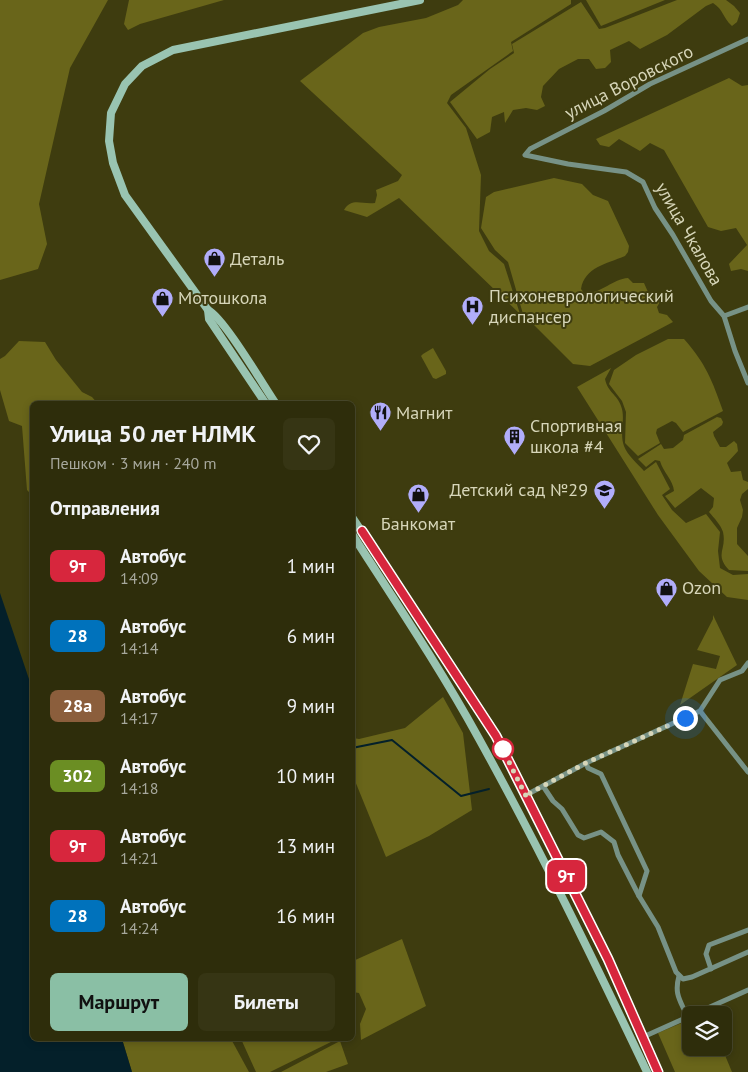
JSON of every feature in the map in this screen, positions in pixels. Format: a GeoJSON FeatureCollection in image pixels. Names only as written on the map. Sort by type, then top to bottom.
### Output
{"type":"FeatureCollection","features":[{"type":"Feature","properties":{"kind":"main road"},"geometry":{"type":"LineString","coordinates":[[274,401],[229,333],[214,313],[207,308],[125,196],[113,163],[109,141],[111,113],[125,84],[142,66],[173,50],[420,0]]}},
{"type":"Feature","properties":{"kind":"main road"},"geometry":{"type":"LineString","coordinates":[[207,308],[209,319],[264,401]]}},
{"type":"Feature","properties":{"kind":"main road"},"geometry":{"type":"LineString","coordinates":[[355,522],[490,725],[608,959],[658,1072]]}},
{"type":"Feature","properties":{"kind":"main road"},"geometry":{"type":"LineString","coordinates":[[355,539],[477,736],[589,951],[647,1072]]}},
{"type":"Feature","properties":{"kind":"main road"},"geometry":{"type":"LineString","coordinates":[[589,951],[608,959]]}},
{"type":"Feature","properties":{"kind":"street","name":"улица Воровского"},"geometry":{"type":"LineString","coordinates":[[525,155],[530,149],[650,84],[748,39]]}},
{"type":"Feature","properties":{"kind":"street","name":"улица Чкалова"},"geometry":{"type":"LineString","coordinates":[[525,155],[568,164],[626,172],[643,182],[655,208],[711,300],[724,316],[748,383]]}},
{"type":"Feature","properties":{"kind":"street"},"geometry":{"type":"LineString","coordinates":[[724,316],[748,307]]}},
{"type":"Feature","properties":{"kind":"street"},"geometry":{"type":"LineString","coordinates":[[527,798],[530,793],[586,763],[700,711],[720,680],[742,671],[748,664]]}},
{"type":"Feature","properties":{"kind":"street"},"geometry":{"type":"LineString","coordinates":[[700,711],[748,772]]}},
{"type":"Feature","properties":{"kind":"street"},"geometry":{"type":"LineString","coordinates":[[586,763],[588,768],[602,774],[647,871],[639,896]]}},
{"type":"Feature","properties":{"kind":"street"},"geometry":{"type":"LineString","coordinates":[[543,786],[553,801],[562,809],[578,835],[584,838],[601,832],[614,842],[618,855],[639,896],[658,927],[679,976],[683,979],[711,969],[748,952]]}},
{"type":"Feature","properties":{"kind":"street"},"geometry":{"type":"LineString","coordinates":[[711,969],[706,954],[709,944],[748,930]]}},
{"type":"Feature","properties":{"kind":"street"},"geometry":{"type":"LineString","coordinates":[[679,976],[676,988],[683,1006]]}},
{"type":"Feature","properties":{"kind":"street"},"geometry":{"type":"LineString","coordinates":[[711,1006],[748,990]]}},
{"type":"Feature","properties":{"kind":"street"},"geometry":{"type":"LineString","coordinates":[[643,1037],[682,1019]]}},
{"type":"Feature","properties":{"kind":"shaded area"},"geometry":{"type":"Polygon","coordinates":[[[0,0],[108,0],[70,68],[39,204],[47,244],[38,269],[0,280],[0,0]]]}},
{"type":"Feature","properties":{"kind":"shaded area"},"geometry":{"type":"Polygon","coordinates":[[[129,0],[224,0],[140,24],[128,30],[124,24],[129,0]]]}},
{"type":"Feature","properties":{"kind":"shaded area"},"geometry":{"type":"Polygon","coordinates":[[[463,0],[571,0],[571,4],[511,42],[513,51],[451,95],[447,103],[466,128],[481,175],[479,231],[489,251],[504,264],[520,314],[399,198],[367,217],[344,210],[350,204],[358,202],[375,203],[376,190],[398,181],[402,175],[300,81],[363,33],[379,27],[426,18],[458,5],[463,0]]]}},
{"type":"Feature","properties":{"kind":"shaded area"},"geometry":{"type":"Polygon","coordinates":[[[586,0],[665,0],[601,26],[586,0]]]}},
{"type":"Feature","properties":{"kind":"shaded area"},"geometry":{"type":"Polygon","coordinates":[[[677,0],[726,0],[740,13],[737,22],[732,26],[713,3],[706,6],[667,35],[640,49],[629,41],[610,50],[611,62],[605,68],[596,69],[589,59],[578,59],[559,69],[543,86],[541,97],[545,106],[537,110],[526,108],[513,110],[505,123],[504,112],[492,117],[490,132],[477,139],[450,102],[490,69],[514,53],[512,44],[581,2],[599,29],[677,0]]]}},
{"type":"Feature","properties":{"kind":"shaded area"},"geometry":{"type":"Polygon","coordinates":[[[729,78],[742,86],[748,85],[748,271],[741,269],[731,271],[729,264],[747,245],[736,228],[721,231],[708,227],[664,150],[650,143],[640,151],[619,139],[609,147],[600,145],[596,139],[729,78]]]}},
{"type":"Feature","properties":{"kind":"shaded area"},"geometry":{"type":"Polygon","coordinates":[[[554,178],[582,184],[593,195],[608,201],[629,246],[625,256],[597,267],[587,276],[581,289],[584,293],[595,292],[617,281],[628,278],[633,283],[644,283],[648,292],[657,295],[661,300],[657,307],[659,313],[667,315],[673,322],[590,366],[573,364],[523,314],[508,262],[495,250],[481,228],[486,197],[494,192],[554,178]]]}},
{"type":"Feature","properties":{"kind":"shaded area"},"geometry":{"type":"Polygon","coordinates":[[[668,339],[684,339],[692,348],[708,373],[723,411],[683,432],[672,421],[657,429],[656,433],[660,443],[638,456],[625,443],[626,412],[622,401],[609,384],[614,370],[636,355],[668,339]]]}},
{"type":"Feature","properties":{"kind":"shaded area"},"geometry":{"type":"Polygon","coordinates":[[[19,341],[45,342],[56,360],[82,392],[95,401],[30,401],[30,493],[27,490],[22,426],[9,421],[0,390],[0,359],[19,341]]]}},
{"type":"Feature","properties":{"kind":"shaded area"},"geometry":{"type":"Polygon","coordinates":[[[433,348],[446,371],[446,374],[436,379],[433,378],[421,356],[433,348]]]}},
{"type":"Feature","properties":{"kind":"shaded area"},"geometry":{"type":"Polygon","coordinates":[[[611,368],[605,379],[608,387],[619,402],[622,411],[622,436],[625,449],[644,471],[656,462],[670,489],[662,495],[672,510],[686,523],[706,514],[720,532],[718,551],[720,568],[733,575],[748,574],[748,600],[727,597],[699,571],[658,515],[577,387],[611,368]]]}},
{"type":"Feature","properties":{"kind":"shaded area"},"geometry":{"type":"Polygon","coordinates":[[[717,417],[721,418],[723,422],[713,432],[720,447],[726,447],[734,441],[737,444],[738,451],[727,463],[731,472],[741,471],[743,480],[748,482],[748,489],[742,494],[740,500],[743,510],[737,528],[737,544],[748,556],[748,571],[729,570],[722,560],[723,532],[709,512],[713,507],[714,498],[701,488],[675,508],[665,496],[674,491],[672,483],[660,461],[655,460],[646,467],[638,459],[661,444],[664,449],[673,448],[683,440],[684,435],[717,417]]]}},
{"type":"Feature","properties":{"kind":"shaded area"},"geometry":{"type":"Polygon","coordinates":[[[713,615],[737,665],[680,705],[693,664],[716,669],[720,656],[697,650],[713,619],[713,615]]]}},
{"type":"Feature","properties":{"kind":"shaded area"},"geometry":{"type":"Polygon","coordinates":[[[443,697],[463,733],[472,810],[429,836],[386,857],[355,781],[355,738],[405,728],[443,697]]]}},
{"type":"Feature","properties":{"kind":"shaded area"},"geometry":{"type":"Polygon","coordinates":[[[402,939],[426,1006],[361,1040],[360,1024],[366,1009],[359,993],[355,992],[355,960],[402,939]]]}},
{"type":"Feature","properties":{"kind":"shaded area"},"geometry":{"type":"Polygon","coordinates":[[[682,1023],[682,1056],[725,1056],[732,1072],[675,1072],[658,1033],[682,1023]]]}},
{"type":"Feature","properties":{"kind":"shaded area"},"geometry":{"type":"Polygon","coordinates":[[[123,1041],[232,1041],[249,1072],[132,1072],[123,1041]]]}},
{"type":"Feature","properties":{"kind":"shaded area"},"geometry":{"type":"Polygon","coordinates":[[[242,1041],[333,1041],[270,1072],[256,1072],[242,1041]]]}},
{"type":"Feature","properties":{"kind":"shaded area"},"geometry":{"type":"Polygon","coordinates":[[[340,1041],[348,1064],[326,1072],[281,1072],[340,1041]]]}},
{"type":"Feature","properties":{"kind":"water"},"geometry":{"type":"Polygon","coordinates":[[[0,593],[30,682],[30,1041],[123,1041],[132,1072],[0,1072],[0,593]]]}},
{"type":"Feature","properties":{"kind":"waterway"},"geometry":{"type":"LineString","coordinates":[[355,747],[392,740],[461,796],[489,789]]}},
{"type":"Feature","properties":{"kind":"bus line","name":"9т"},"geometry":{"type":"LineString","coordinates":[[362,531],[490,725],[608,959],[658,1072]]}},
{"type":"Feature","properties":{"kind":"place","name":"Деталь"},"geometry":{"type":"Point","coordinates":[214,278]}},
{"type":"Feature","properties":{"kind":"place","name":"Мотошкола"},"geometry":{"type":"Point","coordinates":[162,317]}},
{"type":"Feature","properties":{"kind":"place","name":"Психоневрологический диспансер"},"geometry":{"type":"Point","coordinates":[473,325]}},
{"type":"Feature","properties":{"kind":"place","name":"Магнит"},"geometry":{"type":"Point","coordinates":[380,432]}},
{"type":"Feature","properties":{"kind":"place","name":"Спортивная школа #4"},"geometry":{"type":"Point","coordinates":[514,455]}},
{"type":"Feature","properties":{"kind":"place","name":"Детский сад №29"},"geometry":{"type":"Point","coordinates":[604,509]}},
{"type":"Feature","properties":{"kind":"place","name":"Банкомат"},"geometry":{"type":"Point","coordinates":[418,513]}},
{"type":"Feature","properties":{"kind":"place","name":"Ozon"},"geometry":{"type":"Point","coordinates":[666,607]}},
{"type":"Feature","properties":{"kind":"route"},"geometry":{"type":"LineString","coordinates":[[503,749],[527,798],[530,793],[586,763],[685,718]]}}]}
